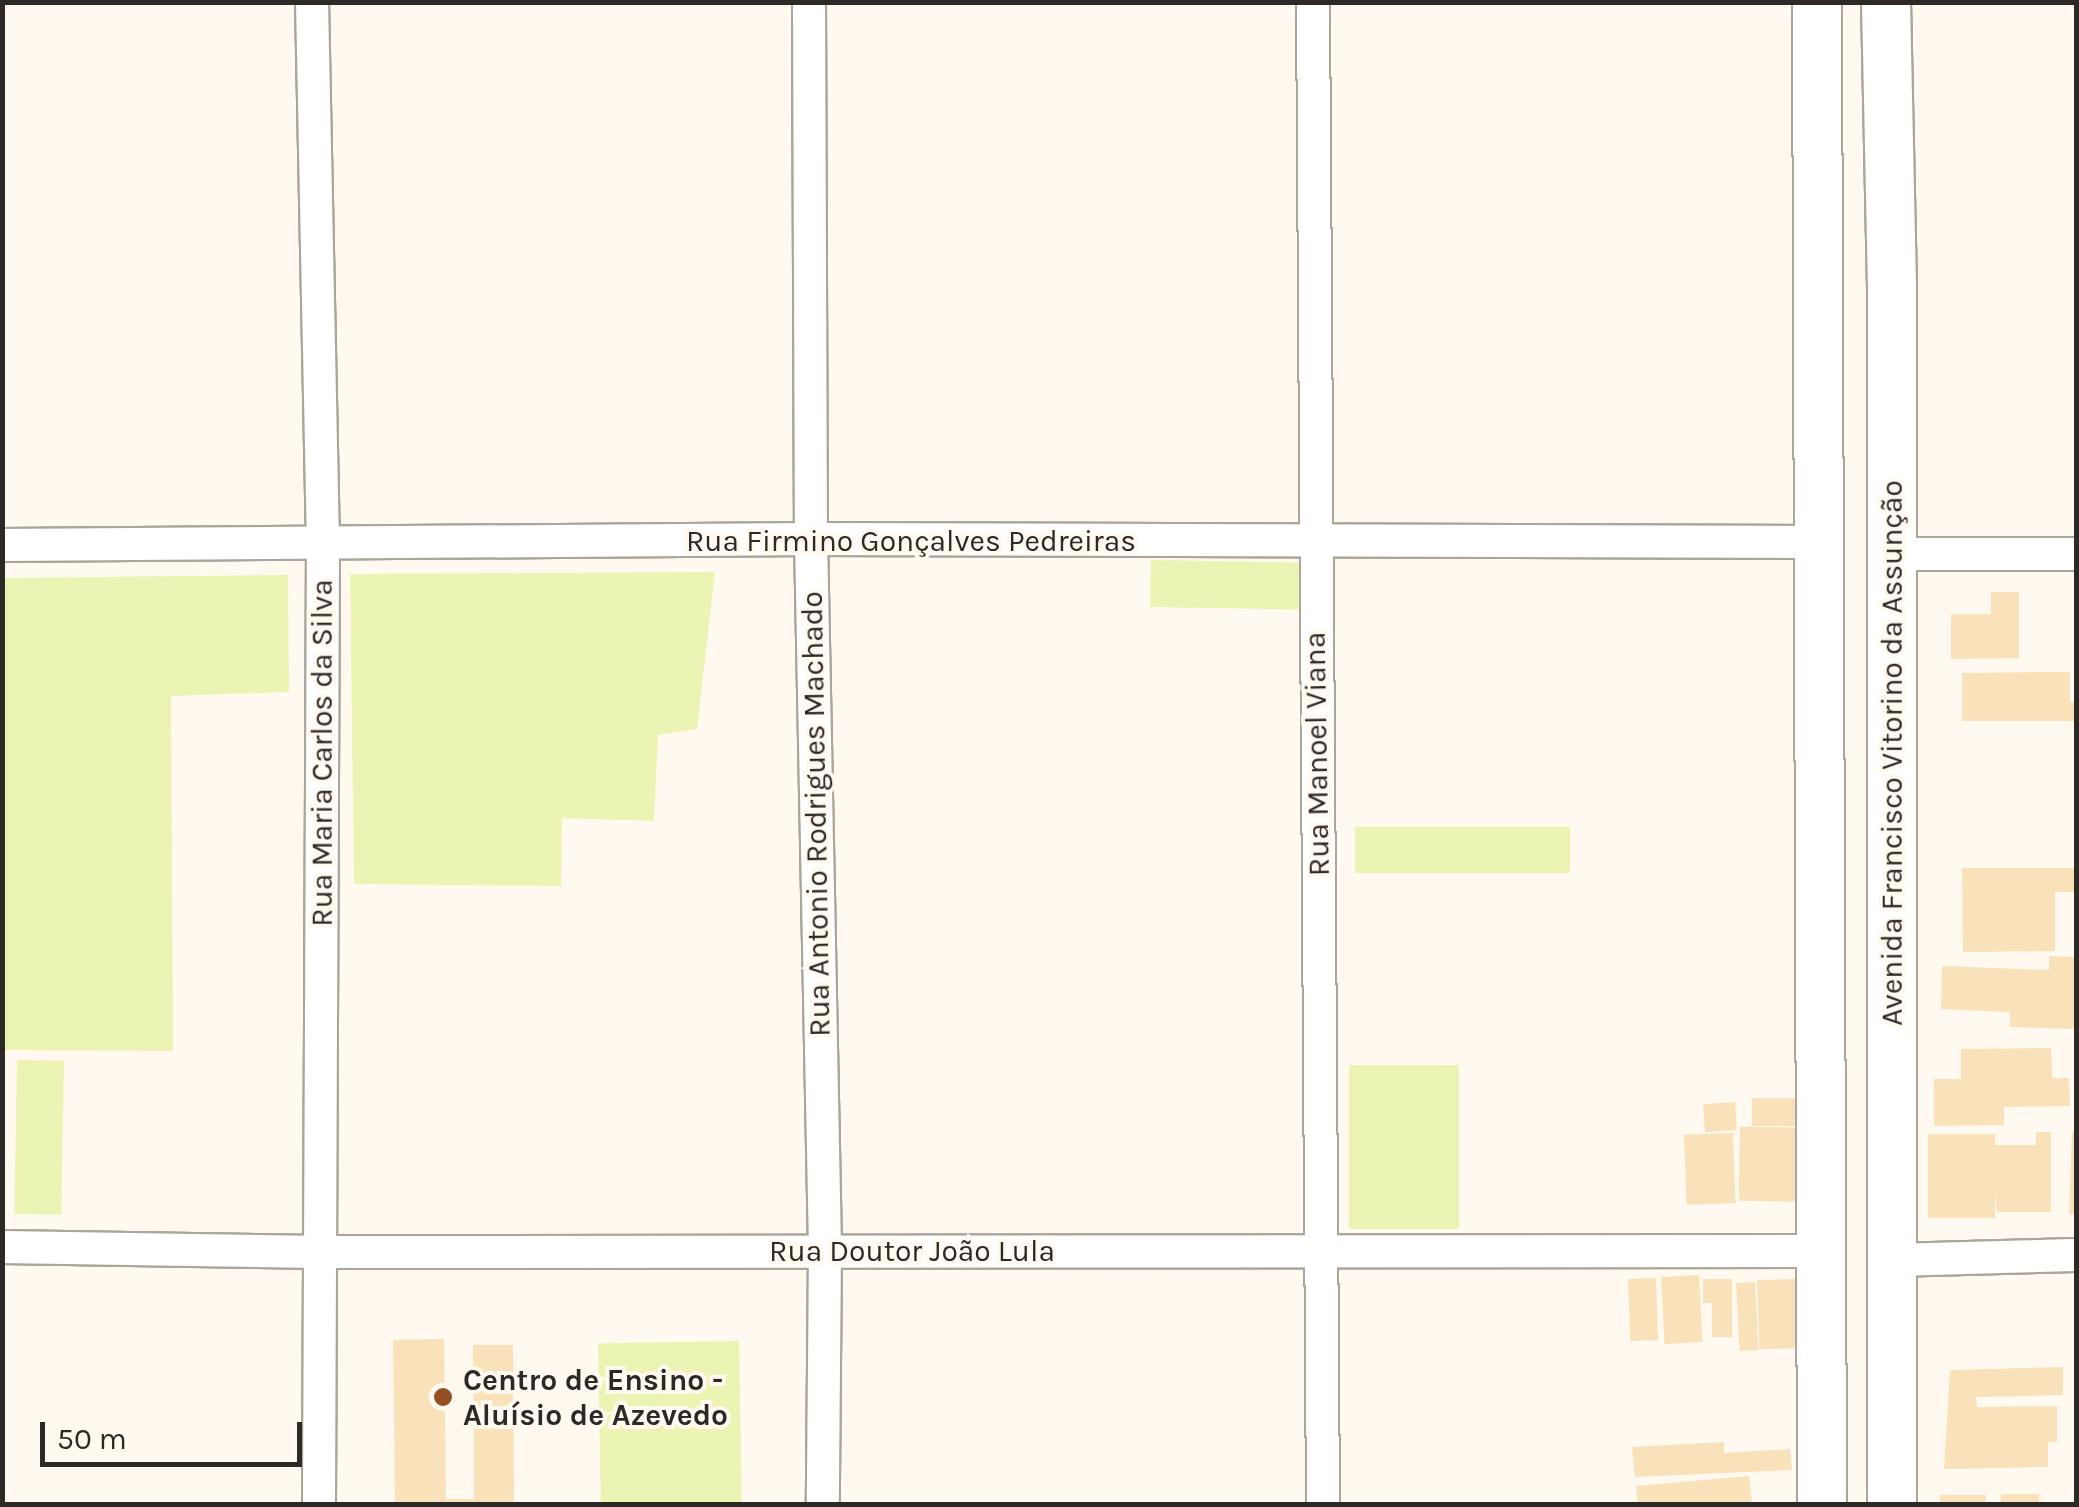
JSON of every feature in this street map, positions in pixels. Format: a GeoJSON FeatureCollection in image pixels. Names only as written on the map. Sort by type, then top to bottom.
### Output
{"type":"FeatureCollection","features":[{"type":"Feature","properties":{"kind":"main road"},"geometry":{"type":"LineString","coordinates":[[1816,2],[1822,1504]]}},
{"type":"Feature","properties":{"kind":"main road","name":"Avenida Francisco Vitorino da Assunção"},"geometry":{"type":"LineString","coordinates":[[1886,2],[1892,287],[1892,1504]]}},
{"type":"Feature","properties":{"kind":"main road"},"geometry":{"type":"LineString","coordinates":[[1819,284],[1892,287]]}},
{"type":"Feature","properties":{"kind":"street","name":"Rua Maria Carlos da Silva"},"geometry":{"type":"LineString","coordinates":[[312,2],[322,544],[319,1504]]}},
{"type":"Feature","properties":{"kind":"street","name":"Rua Antonio Rodrigues Machado"},"geometry":{"type":"LineString","coordinates":[[809,2],[811,539],[825,1251],[823,1504]]}},
{"type":"Feature","properties":{"kind":"street","name":"Rua Manoel Viana"},"geometry":{"type":"LineString","coordinates":[[1313,2],[1323,1504]]}},
{"type":"Feature","properties":{"kind":"street","name":"Rua Firmino Gonçalves Pedreiras"},"geometry":{"type":"LineString","coordinates":[[2,545],[811,539],[1820,542]]}},
{"type":"Feature","properties":{"kind":"street"},"geometry":{"type":"LineString","coordinates":[[1892,554],[2076,554]]}},
{"type":"Feature","properties":{"kind":"street","name":"Rua Doutor João Lula"},"geometry":{"type":"LineString","coordinates":[[2,1247],[321,1252],[1822,1251]]}},
{"type":"Feature","properties":{"kind":"street"},"geometry":{"type":"LineString","coordinates":[[1892,1260],[2076,1256]]}},
{"type":"Feature","properties":{"kind":"green space"},"geometry":{"type":"Polygon","coordinates":[[[1151,560],[1301,563],[1300,610],[1150,607],[1151,560]]]}},
{"type":"Feature","properties":{"kind":"green space"},"geometry":{"type":"Polygon","coordinates":[[[715,572],[697,729],[658,735],[654,821],[562,818],[561,886],[354,884],[350,574],[715,572]]]}},
{"type":"Feature","properties":{"kind":"green space"},"geometry":{"type":"Polygon","coordinates":[[[288,575],[289,692],[171,696],[173,1051],[3,1050],[3,578],[288,575]]]}},
{"type":"Feature","properties":{"kind":"green space"},"geometry":{"type":"Polygon","coordinates":[[[1355,827],[1570,827],[1570,873],[1355,873],[1355,827]]]}},
{"type":"Feature","properties":{"kind":"green space"},"geometry":{"type":"Polygon","coordinates":[[[17,1060],[64,1061],[61,1215],[14,1214],[17,1060]]]}},
{"type":"Feature","properties":{"kind":"green space"},"geometry":{"type":"Polygon","coordinates":[[[1349,1065],[1459,1065],[1459,1229],[1349,1229],[1349,1065]]]}},
{"type":"Feature","properties":{"kind":"green space"},"geometry":{"type":"Polygon","coordinates":[[[739,1341],[742,1504],[601,1504],[598,1343],[739,1341]]]}},
{"type":"Feature","properties":{"kind":"building"},"geometry":{"type":"Polygon","coordinates":[[[1991,592],[2019,592],[2019,658],[1951,659],[1951,614],[1991,614],[1991,592]]]}},
{"type":"Feature","properties":{"kind":"building"},"geometry":{"type":"Polygon","coordinates":[[[2070,672],[2070,702],[2076,702],[2076,721],[1962,721],[1962,673],[2070,672]]]}},
{"type":"Feature","properties":{"kind":"building"},"geometry":{"type":"Polygon","coordinates":[[[1962,868],[2076,868],[2076,892],[2055,892],[2055,951],[1963,952],[1962,868]]]}},
{"type":"Feature","properties":{"kind":"building"},"geometry":{"type":"Polygon","coordinates":[[[2049,956],[2076,957],[2076,1029],[2010,1027],[2010,1012],[1941,1009],[1942,966],[2049,970],[2049,956]]]}},
{"type":"Feature","properties":{"kind":"building"},"geometry":{"type":"Polygon","coordinates":[[[2051,1048],[2052,1078],[2069,1078],[2070,1106],[2004,1107],[2004,1125],[1934,1126],[1934,1079],[1961,1079],[1961,1049],[2051,1048]]]}},
{"type":"Feature","properties":{"kind":"building"},"geometry":{"type":"Polygon","coordinates":[[[1752,1098],[1805,1098],[1805,1126],[1752,1126],[1752,1098]]]}},
{"type":"Feature","properties":{"kind":"building"},"geometry":{"type":"Polygon","coordinates":[[[1735,1102],[1737,1130],[1705,1132],[1703,1104],[1735,1102]]]}},
{"type":"Feature","properties":{"kind":"building"},"geometry":{"type":"Polygon","coordinates":[[[1740,1127],[1816,1128],[1815,1202],[1739,1201],[1740,1127]]]}},
{"type":"Feature","properties":{"kind":"building"},"geometry":{"type":"Polygon","coordinates":[[[2036,1132],[2051,1132],[2051,1212],[1997,1212],[1995,1193],[1995,1218],[1928,1218],[1928,1134],[1995,1134],[1995,1145],[2036,1145],[2036,1132]]]}},
{"type":"Feature","properties":{"kind":"building"},"geometry":{"type":"Polygon","coordinates":[[[2072,1132],[2076,1132],[2076,1214],[2069,1214],[2072,1132]]]}},
{"type":"Feature","properties":{"kind":"building"},"geometry":{"type":"Polygon","coordinates":[[[1733,1133],[1735,1203],[1686,1205],[1684,1135],[1733,1133]]]}},
{"type":"Feature","properties":{"kind":"building"},"geometry":{"type":"Polygon","coordinates":[[[1699,1275],[1703,1342],[1665,1344],[1661,1277],[1699,1275]]]}},
{"type":"Feature","properties":{"kind":"building"},"geometry":{"type":"Polygon","coordinates":[[[1656,1278],[1658,1340],[1630,1341],[1628,1279],[1656,1278]]]}},
{"type":"Feature","properties":{"kind":"building"},"geometry":{"type":"Polygon","coordinates":[[[1703,1279],[1732,1279],[1732,1337],[1712,1337],[1712,1303],[1703,1303],[1703,1279]]]}},
{"type":"Feature","properties":{"kind":"building"},"geometry":{"type":"Polygon","coordinates":[[[1795,1279],[1797,1348],[1759,1349],[1757,1280],[1795,1279]]]}},
{"type":"Feature","properties":{"kind":"building"},"geometry":{"type":"Polygon","coordinates":[[[1755,1282],[1759,1350],[1740,1351],[1736,1283],[1755,1282]]]}},
{"type":"Feature","properties":{"kind":"building"},"geometry":{"type":"Polygon","coordinates":[[[444,1339],[446,1499],[474,1499],[473,1345],[513,1345],[514,1504],[395,1504],[393,1340],[444,1339]]]}},
{"type":"Feature","properties":{"kind":"building"},"geometry":{"type":"Polygon","coordinates":[[[2063,1367],[2063,1395],[1976,1397],[1977,1407],[2057,1406],[2057,1442],[2048,1442],[2048,1467],[1944,1469],[1950,1370],[2063,1367]]]}},
{"type":"Feature","properties":{"kind":"building"},"geometry":{"type":"Polygon","coordinates":[[[1724,1442],[1724,1453],[1790,1449],[1792,1470],[1635,1477],[1632,1447],[1724,1442]]]}},
{"type":"Feature","properties":{"kind":"building"},"geometry":{"type":"Polygon","coordinates":[[[1749,1476],[1752,1504],[1638,1504],[1636,1486],[1749,1476]]]}},
{"type":"Feature","properties":{"kind":"building"},"geometry":{"type":"Polygon","coordinates":[[[2001,1494],[2039,1494],[2039,1504],[2001,1504],[2001,1494]]]}},
{"type":"Feature","properties":{"kind":"building"},"geometry":{"type":"Polygon","coordinates":[[[1940,1495],[1986,1495],[1986,1504],[1940,1504],[1940,1495]]]}},
{"type":"Feature","properties":{"kind":"place","name":"Centro de Ensino - Aluísio de Azevedo"},"geometry":{"type":"Point","coordinates":[443,1397]}}]}
